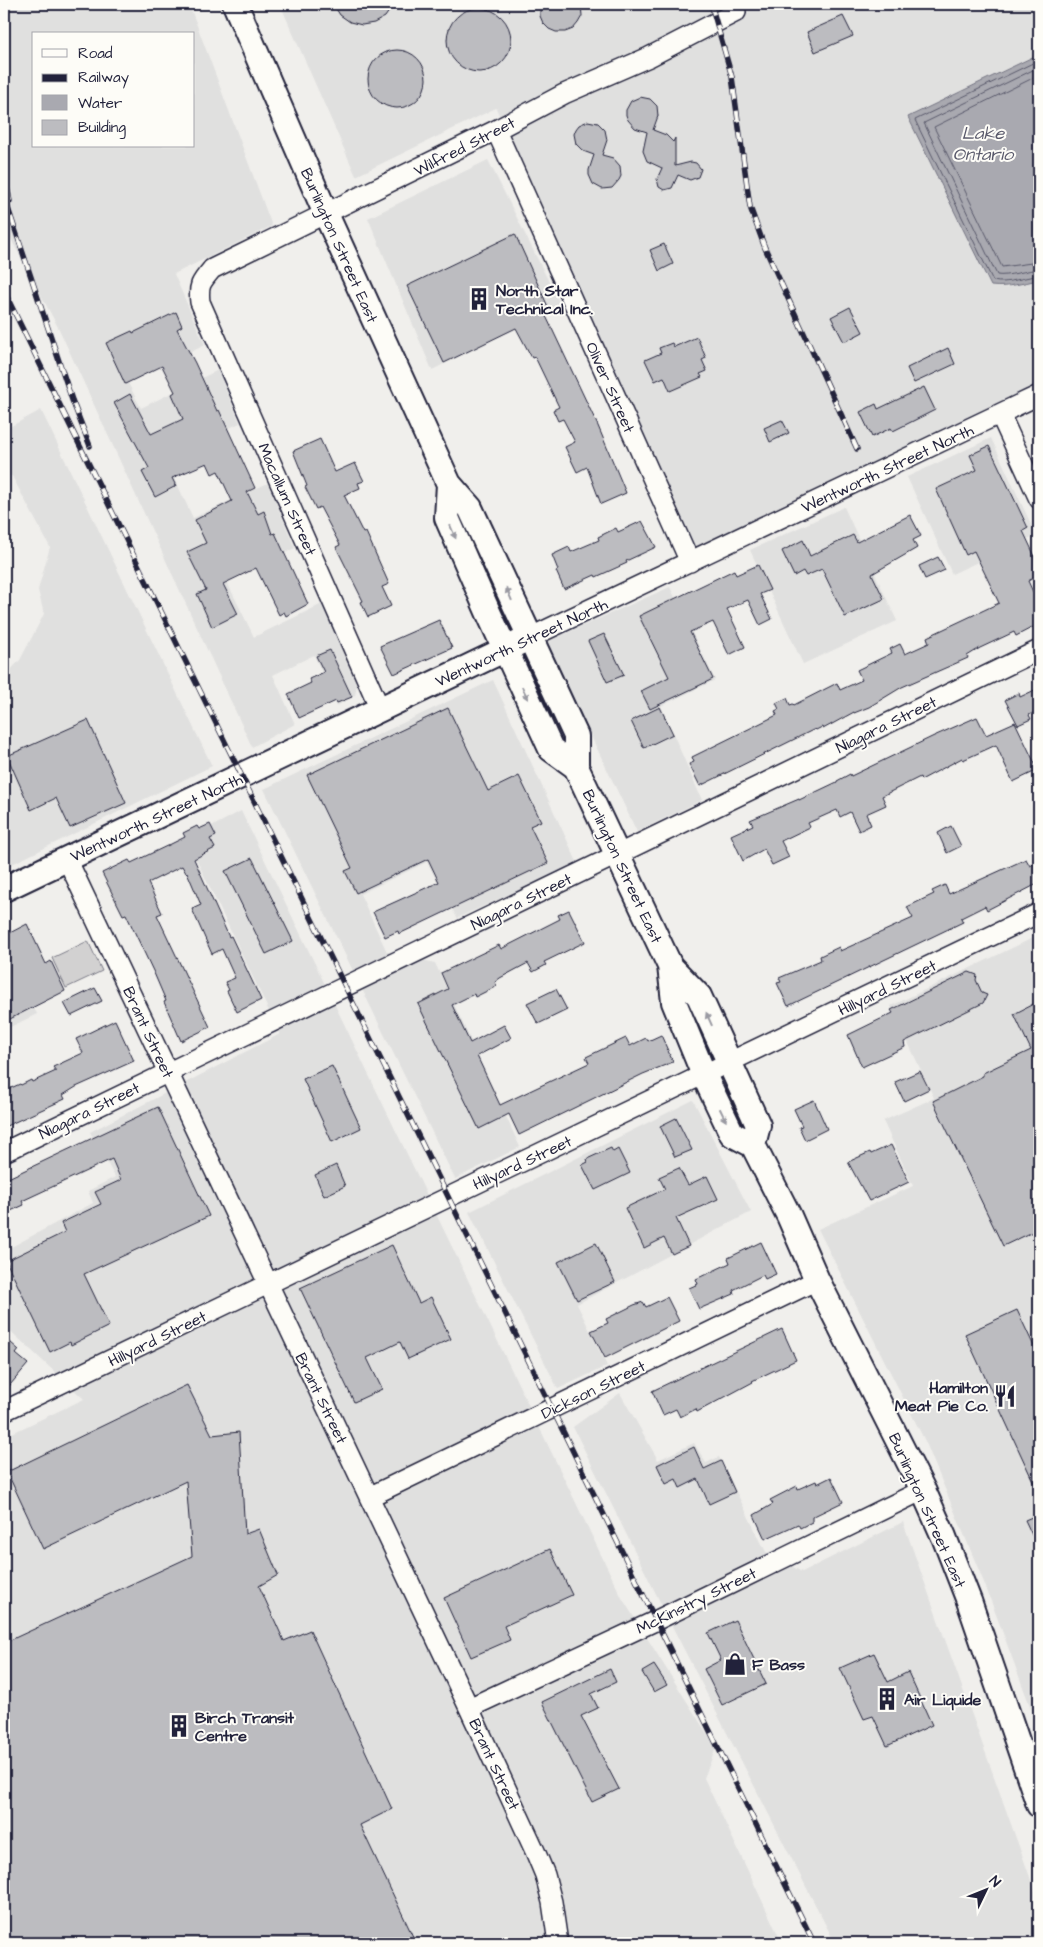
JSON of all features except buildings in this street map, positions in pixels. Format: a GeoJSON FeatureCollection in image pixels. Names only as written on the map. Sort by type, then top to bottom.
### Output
{"type":"FeatureCollection","features":[{"type":"Feature","properties":{"kind":"main road","name":"Burlington Street East"},"geometry":{"type":"LineString","coordinates":[[235,4],[326,214],[449,484],[470,508],[576,736],[576,767],[617,855],[670,966],[699,996],[730,1063],[758,1125],[753,1145]]}},
{"type":"Feature","properties":{"kind":"main road","name":"Burlington Street East"},"geometry":{"type":"LineString","coordinates":[[449,484],[447,518],[505,649],[551,749],[576,767]]}},
{"type":"Feature","properties":{"kind":"main road","name":"Wentworth Street North"},"geometry":{"type":"LineString","coordinates":[[4,890],[529,638]]}},
{"type":"Feature","properties":{"kind":"main road","name":"Burlington Street East"},"geometry":{"type":"LineString","coordinates":[[670,966],[674,1002],[704,1075],[732,1134],[753,1145],[789,1216],[817,1280],[923,1490],[944,1537],[969,1601],[1039,1805]]}},
{"type":"Feature","properties":{"kind":"street","name":"Wilfred Street"},"geometry":{"type":"LineString","coordinates":[[199,288],[203,279],[212,269],[496,130],[564,94],[649,57],[736,12]]}},
{"type":"Feature","properties":{"kind":"street","name":"Oliver Street"},"geometry":{"type":"LineString","coordinates":[[496,130],[690,562]]}},
{"type":"Feature","properties":{"kind":"street","name":"Macallum Street"},"geometry":{"type":"LineString","coordinates":[[199,288],[200,302],[380,709]]}},
{"type":"Feature","properties":{"kind":"street","name":"Wentworth Street North"},"geometry":{"type":"LineString","coordinates":[[529,638],[1039,395]]}},
{"type":"Feature","properties":{"kind":"street"},"geometry":{"type":"LineString","coordinates":[[1000,414],[1039,499]]}},
{"type":"Feature","properties":{"kind":"street","name":"Niagara Street"},"geometry":{"type":"LineString","coordinates":[[4,1152],[1039,650]]}},
{"type":"Feature","properties":{"kind":"street","name":"Brant Street"},"geometry":{"type":"LineString","coordinates":[[67,859],[469,1708],[545,1875],[552,1902],[558,1943]]}},
{"type":"Feature","properties":{"kind":"street","name":"Hillyard Street"},"geometry":{"type":"LineString","coordinates":[[4,1411],[1039,913]]}},
{"type":"Feature","properties":{"kind":"street","name":"Dickson Street"},"geometry":{"type":"LineString","coordinates":[[369,1496],[817,1280]]}},
{"type":"Feature","properties":{"kind":"street","name":"McKinstry Street"},"geometry":{"type":"LineString","coordinates":[[469,1708],[655,1621],[923,1490]]}},
{"type":"Feature","properties":{"kind":"shaded area"},"geometry":{"type":"Polygon","coordinates":[[[4,4],[189,4],[272,226],[174,274],[205,345],[128,383],[141,408],[218,370],[240,423],[165,458],[193,518],[268,483],[295,548],[227,582],[254,637],[322,604],[357,685],[355,695],[337,706],[314,655],[273,675],[295,724],[252,747],[59,329],[4,226],[4,4]]]}},
{"type":"Feature","properties":{"kind":"shaded area"},"geometry":{"type":"Polygon","coordinates":[[[280,4],[1039,4],[1039,54],[908,117],[1006,288],[1014,284],[1039,280],[1039,383],[694,548],[496,108],[356,176],[280,4]]]}},
{"type":"Feature","properties":{"kind":"shaded area"},"geometry":{"type":"Polygon","coordinates":[[[488,160],[561,306],[432,370],[368,218],[488,160]]]}},
{"type":"Feature","properties":{"kind":"shaded area"},"geometry":{"type":"Polygon","coordinates":[[[41,410],[212,766],[4,868],[4,677],[20,660],[44,614],[38,590],[50,547],[12,476],[4,475],[4,430],[41,410]]]}},
{"type":"Feature","properties":{"kind":"shaded area"},"geometry":{"type":"Polygon","coordinates":[[[991,438],[1036,535],[952,574],[907,477],[991,438]]]}},
{"type":"Feature","properties":{"kind":"shaded area"},"geometry":{"type":"Polygon","coordinates":[[[844,507],[897,621],[803,664],[750,550],[844,507]]]}},
{"type":"Feature","properties":{"kind":"shaded area"},"geometry":{"type":"Polygon","coordinates":[[[670,587],[715,680],[661,706],[702,800],[637,832],[546,642],[670,587]]]}},
{"type":"Feature","properties":{"kind":"shaded area"},"geometry":{"type":"Polygon","coordinates":[[[493,680],[578,864],[457,918],[427,862],[360,894],[387,952],[435,963],[520,1147],[455,1179],[264,789],[493,680]]]}},
{"type":"Feature","properties":{"kind":"shaded area"},"geometry":{"type":"Polygon","coordinates":[[[241,811],[622,1598],[716,1748],[704,1778],[782,1943],[4,1943],[4,1440],[8,1435],[84,1399],[4,1325],[4,1251],[93,1203],[88,1191],[115,1177],[90,1132],[280,1034],[187,840],[241,811]]]}},
{"type":"Feature","properties":{"kind":"shaded area"},"geometry":{"type":"Polygon","coordinates":[[[1039,935],[1039,1730],[985,1585],[926,1443],[818,1229],[913,1186],[883,1121],[934,1098],[891,1006],[1039,935]]]}},
{"type":"Feature","properties":{"kind":"shaded area"},"geometry":{"type":"Polygon","coordinates":[[[88,941],[102,971],[66,988],[52,958],[88,941]]]}},
{"type":"Feature","properties":{"kind":"shaded area"},"geometry":{"type":"Polygon","coordinates":[[[4,947],[37,1014],[4,1030],[4,947]]]}},
{"type":"Feature","properties":{"kind":"shaded area"},"geometry":{"type":"Polygon","coordinates":[[[693,1100],[751,1212],[577,1304],[607,1366],[558,1389],[469,1212],[693,1100]]]}},
{"type":"Feature","properties":{"kind":"shaded area"},"geometry":{"type":"Polygon","coordinates":[[[620,1393],[658,1460],[694,1443],[706,1463],[719,1457],[766,1552],[802,1572],[903,1522],[1036,1894],[1039,1943],[835,1943],[673,1628],[573,1427],[620,1393]]]}},
{"type":"Feature","properties":{"kind":"water","name":"Lake Ontario"},"geometry":{"type":"Polygon","coordinates":[[[1039,54],[1039,280],[1009,286],[991,286],[908,117],[1039,54]]]}},
{"type":"Feature","properties":{"kind":"railway"},"geometry":{"type":"LineString","coordinates":[[711,4],[732,77],[750,207],[765,248],[857,449]]}},
{"type":"Feature","properties":{"kind":"railway"},"geometry":{"type":"LineString","coordinates":[[4,174],[10,201]]}},
{"type":"Feature","properties":{"kind":"railway"},"geometry":{"type":"LineString","coordinates":[[4,196],[72,400],[90,446]]}},
{"type":"Feature","properties":{"kind":"railway"},"geometry":{"type":"LineString","coordinates":[[4,291],[814,1943]]}},
{"type":"Feature","properties":{"kind":"place","name":"North Star Technical Inc."},"geometry":{"type":"Point","coordinates":[479,299]}},
{"type":"Feature","properties":{"kind":"place","name":"Hamilton Meat Pie Co."},"geometry":{"type":"Point","coordinates":[1005,1396]}},
{"type":"Feature","properties":{"kind":"place","name":"F Bass"},"geometry":{"type":"Point","coordinates":[735,1664]}},
{"type":"Feature","properties":{"kind":"place","name":"Air Liquide"},"geometry":{"type":"Point","coordinates":[887,1699]}},
{"type":"Feature","properties":{"kind":"place","name":"Birch Transit Centre"},"geometry":{"type":"Point","coordinates":[179,1726]}}]}
